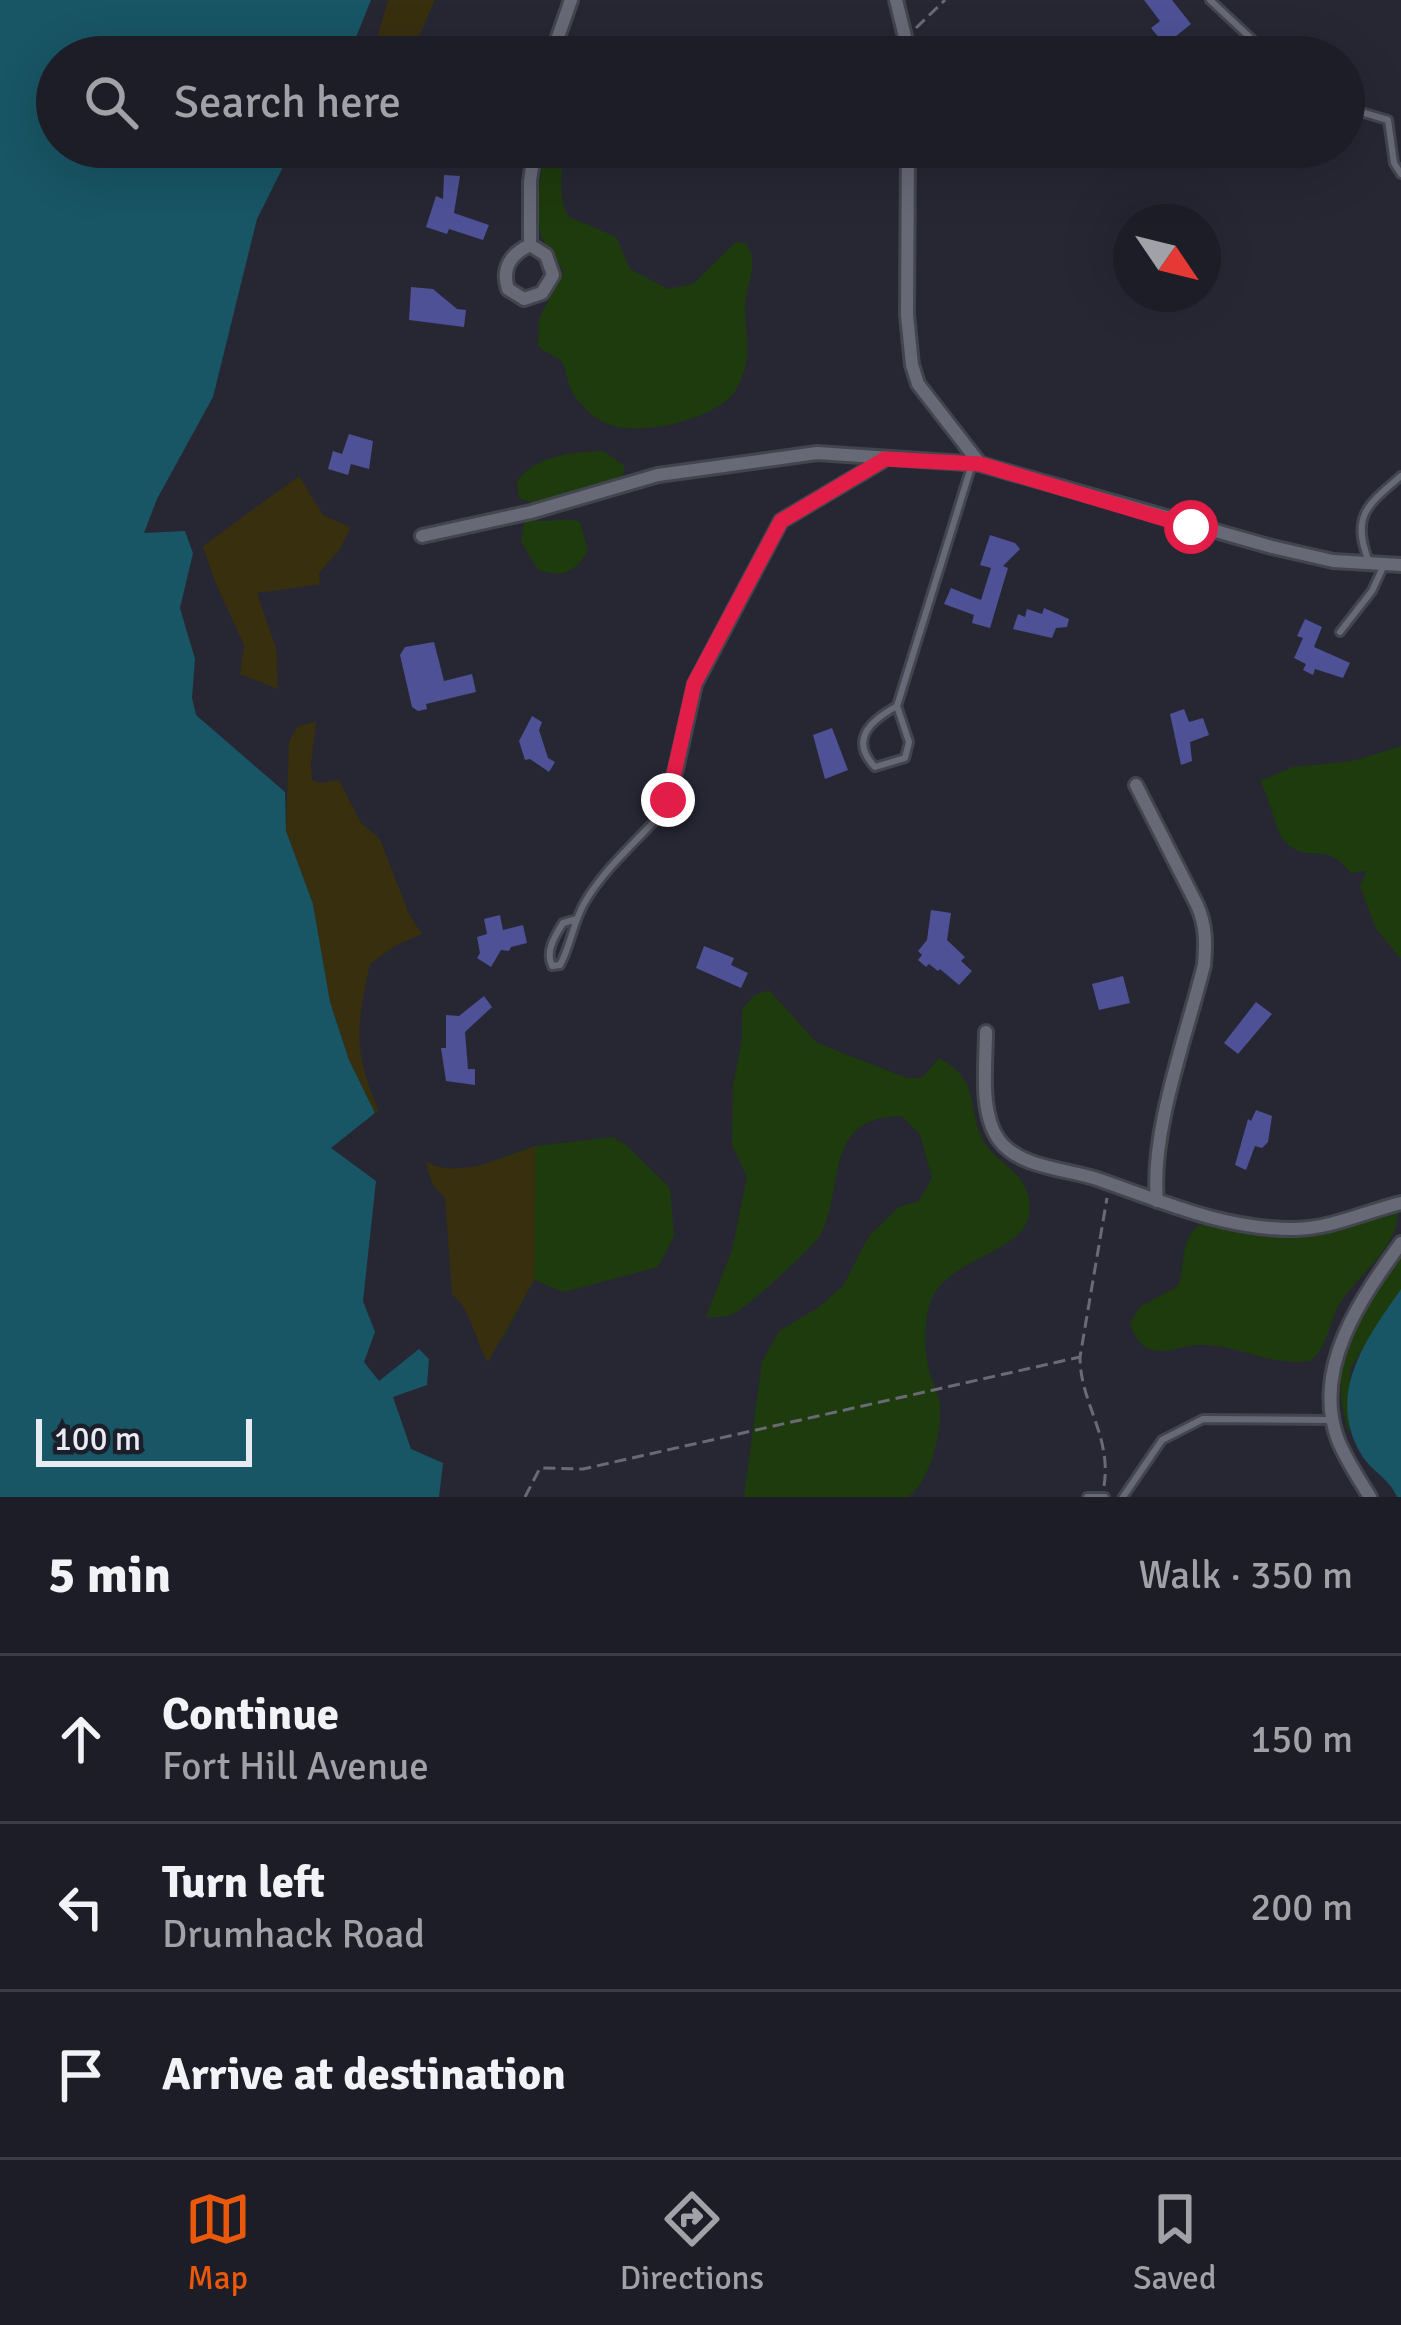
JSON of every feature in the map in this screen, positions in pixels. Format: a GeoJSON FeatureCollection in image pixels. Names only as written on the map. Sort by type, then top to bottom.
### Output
{"type":"FeatureCollection","features":[{"type":"Feature","properties":{"kind":"street"},"geometry":{"type":"LineString","coordinates":[[558,36],[571,0]]}},
{"type":"Feature","properties":{"kind":"street"},"geometry":{"type":"LineString","coordinates":[[896,0],[905,36]]}},
{"type":"Feature","properties":{"kind":"street"},"geometry":{"type":"LineString","coordinates":[[530,245],[532,168]]}},
{"type":"Feature","properties":{"kind":"street"},"geometry":{"type":"LineString","coordinates":[[908,168],[907,315],[912,365],[918,384],[976,464]]}},
{"type":"Feature","properties":{"kind":"street"},"geometry":{"type":"LineString","coordinates":[[530,245],[546,255],[553,275],[542,293],[524,298],[508,289],[504,278],[512,258],[530,245]]}},
{"type":"Feature","properties":{"kind":"street"},"geometry":{"type":"LineString","coordinates":[[422,536],[532,512],[658,475],[817,454],[976,464],[1191,527],[1333,561],[1401,565]]}},
{"type":"Feature","properties":{"kind":"street"},"geometry":{"type":"LineString","coordinates":[[661,814],[694,684],[781,521],[885,459]]}},
{"type":"Feature","properties":{"kind":"street"},"geometry":{"type":"LineString","coordinates":[[1136,785],[1197,905],[1206,942],[1163,1125],[1154,1177],[1157,1201]]}},
{"type":"Feature","properties":{"kind":"street"},"geometry":{"type":"LineString","coordinates":[[986,1032],[988,1104],[999,1140],[1025,1158],[1187,1212],[1276,1229],[1322,1227],[1401,1204]]}},
{"type":"Feature","properties":{"kind":"street"},"geometry":{"type":"LineString","coordinates":[[1370,1497],[1338,1441],[1332,1390],[1346,1330],[1357,1306],[1401,1244]]}},
{"type":"Feature","properties":{"kind":"lane"},"geometry":{"type":"LineString","coordinates":[[1210,0],[1249,36]]}},
{"type":"Feature","properties":{"kind":"lane"},"geometry":{"type":"LineString","coordinates":[[1365,114],[1388,121],[1394,164],[1401,174]]}},
{"type":"Feature","properties":{"kind":"lane"},"geometry":{"type":"LineString","coordinates":[[897,706],[869,723],[861,739],[864,755],[875,766],[905,758],[908,733],[897,706],[976,464]]}},
{"type":"Feature","properties":{"kind":"lane"},"geometry":{"type":"LineString","coordinates":[[1340,632],[1372,591],[1377,565],[1361,541],[1360,524],[1366,509],[1401,476]]}},
{"type":"Feature","properties":{"kind":"lane"},"geometry":{"type":"LineString","coordinates":[[577,919],[563,923],[554,936],[549,959],[553,966],[564,958],[577,919],[602,878],[661,814]]}},
{"type":"Feature","properties":{"kind":"lane"},"geometry":{"type":"LineString","coordinates":[[1124,1497],[1162,1440],[1203,1419],[1333,1420]]}},
{"type":"Feature","properties":{"kind":"lane"},"geometry":{"type":"LineString","coordinates":[[1087,1497],[1103,1497]]}},
{"type":"Feature","properties":{"kind":"path"},"geometry":{"type":"LineString","coordinates":[[908,36],[945,0]]}},
{"type":"Feature","properties":{"kind":"path"},"geometry":{"type":"LineString","coordinates":[[1103,1497],[1106,1449],[1080,1380],[1080,1357],[1110,1184]]}},
{"type":"Feature","properties":{"kind":"path"},"geometry":{"type":"LineString","coordinates":[[525,1497],[540,1468],[583,1469],[1080,1357]]}},
{"type":"Feature","properties":{"kind":"green space"},"geometry":{"type":"Polygon","coordinates":[[[542,168],[561,168],[569,217],[616,237],[630,269],[668,289],[693,284],[736,242],[746,243],[752,267],[745,306],[745,366],[728,399],[695,418],[633,428],[601,421],[582,406],[562,363],[538,345],[539,319],[563,272],[539,228],[542,168]]]}},
{"type":"Feature","properties":{"kind":"green space"},"geometry":{"type":"Polygon","coordinates":[[[603,451],[625,466],[621,482],[556,501],[519,498],[517,481],[535,465],[567,454],[603,451]]]}},
{"type":"Feature","properties":{"kind":"green space"},"geometry":{"type":"Polygon","coordinates":[[[529,519],[580,522],[588,551],[567,572],[538,570],[521,541],[529,519]]]}},
{"type":"Feature","properties":{"kind":"green space"},"geometry":{"type":"Polygon","coordinates":[[[1401,746],[1401,959],[1376,929],[1360,886],[1367,871],[1351,873],[1333,857],[1286,843],[1260,781],[1293,767],[1353,761],[1401,746]]]}},
{"type":"Feature","properties":{"kind":"green space"},"geometry":{"type":"Polygon","coordinates":[[[769,990],[817,1043],[907,1078],[922,1078],[939,1058],[951,1066],[970,1091],[985,1144],[1016,1175],[1028,1195],[1026,1224],[1016,1236],[950,1276],[929,1306],[925,1346],[939,1401],[939,1429],[928,1468],[908,1497],[744,1497],[762,1362],[779,1331],[843,1286],[869,1236],[899,1207],[919,1201],[932,1178],[920,1134],[901,1116],[859,1128],[841,1156],[829,1213],[817,1239],[741,1309],[727,1316],[706,1317],[732,1250],[747,1177],[732,1145],[742,1009],[755,995],[769,990]]]}},
{"type":"Feature","properties":{"kind":"green space"},"geometry":{"type":"Polygon","coordinates":[[[613,1137],[670,1188],[674,1236],[658,1267],[564,1292],[534,1280],[501,1341],[492,1161],[535,1146],[613,1137]]]}},
{"type":"Feature","properties":{"kind":"green space"},"geometry":{"type":"Polygon","coordinates":[[[1390,1209],[1398,1211],[1392,1237],[1341,1301],[1321,1348],[1310,1361],[1282,1361],[1213,1346],[1158,1351],[1145,1346],[1133,1332],[1130,1323],[1140,1307],[1178,1286],[1186,1245],[1199,1226],[1216,1222],[1286,1235],[1390,1209]]]}},
{"type":"Feature","properties":{"kind":"green space"},"geometry":{"type":"Polygon","coordinates":[[[1401,1245],[1401,1289],[1350,1369],[1349,1434],[1341,1380],[1350,1334],[1401,1245]]]}},
{"type":"Feature","properties":{"kind":"sand"},"geometry":{"type":"Polygon","coordinates":[[[388,0],[435,0],[419,36],[378,36],[388,0]]]}},
{"type":"Feature","properties":{"kind":"sand"},"geometry":{"type":"Polygon","coordinates":[[[299,476],[323,515],[350,527],[341,548],[319,573],[320,584],[257,593],[276,648],[278,689],[240,674],[244,645],[203,546],[299,476]]]}},
{"type":"Feature","properties":{"kind":"sand"},"geometry":{"type":"Polygon","coordinates":[[[316,722],[312,780],[339,780],[361,823],[380,839],[409,914],[422,934],[370,964],[360,1039],[379,1111],[375,1113],[349,1060],[330,1002],[313,904],[286,831],[289,741],[298,726],[316,722]]]}},
{"type":"Feature","properties":{"kind":"sand"},"geometry":{"type":"Polygon","coordinates":[[[535,1146],[534,1280],[488,1362],[464,1308],[452,1295],[445,1198],[432,1184],[426,1162],[467,1168],[535,1146]]]}},
{"type":"Feature","properties":{"kind":"water"},"geometry":{"type":"Polygon","coordinates":[[[0,0],[371,0],[356,36],[36,36],[36,168],[282,168],[257,219],[213,397],[157,499],[144,533],[185,531],[193,553],[180,608],[195,659],[192,698],[196,715],[285,792],[286,831],[313,904],[330,1002],[349,1060],[375,1113],[331,1148],[376,1181],[363,1301],[375,1332],[364,1362],[379,1381],[419,1349],[429,1359],[427,1385],[393,1397],[411,1449],[443,1463],[439,1497],[0,1497],[0,0]]]}},
{"type":"Feature","properties":{"kind":"water"},"geometry":{"type":"Polygon","coordinates":[[[1401,1289],[1401,1497],[1397,1497],[1361,1454],[1347,1409],[1349,1388],[1364,1347],[1401,1289]]]}},
{"type":"Feature","properties":{"kind":"building"},"geometry":{"type":"Polygon","coordinates":[[[1144,0],[1172,0],[1191,24],[1176,36],[1158,36],[1151,28],[1160,21],[1144,0]]]}},
{"type":"Feature","properties":{"kind":"building"},"geometry":{"type":"Polygon","coordinates":[[[444,175],[460,176],[454,213],[489,225],[483,240],[426,227],[436,196],[443,199],[444,175]]]}},
{"type":"Feature","properties":{"kind":"building"},"geometry":{"type":"Polygon","coordinates":[[[411,287],[433,289],[457,309],[466,310],[464,327],[409,320],[411,287]]]}},
{"type":"Feature","properties":{"kind":"building"},"geometry":{"type":"Polygon","coordinates":[[[349,434],[373,441],[369,469],[351,464],[348,475],[328,469],[333,451],[342,454],[349,434]]]}},
{"type":"Feature","properties":{"kind":"building"},"geometry":{"type":"Polygon","coordinates":[[[990,535],[1020,549],[1003,566],[1008,568],[990,628],[972,623],[974,615],[944,604],[951,588],[981,600],[991,568],[980,565],[990,535]]]}},
{"type":"Feature","properties":{"kind":"building"},"geometry":{"type":"Polygon","coordinates":[[[1044,608],[1069,619],[1067,627],[1056,628],[1052,638],[1013,629],[1018,614],[1025,617],[1027,609],[1042,614],[1044,608]]]}},
{"type":"Feature","properties":{"kind":"building"},"geometry":{"type":"Polygon","coordinates":[[[1305,619],[1322,627],[1314,647],[1350,663],[1343,678],[1315,669],[1313,675],[1294,658],[1305,619]]]}},
{"type":"Feature","properties":{"kind":"building"},"geometry":{"type":"Polygon","coordinates":[[[434,642],[444,681],[472,674],[476,692],[426,704],[427,709],[418,711],[412,707],[400,655],[405,647],[434,642]]]}},
{"type":"Feature","properties":{"kind":"building"},"geometry":{"type":"Polygon","coordinates":[[[1184,709],[1189,722],[1203,718],[1209,735],[1190,742],[1192,761],[1181,765],[1170,714],[1184,709]]]}},
{"type":"Feature","properties":{"kind":"building"},"geometry":{"type":"Polygon","coordinates":[[[532,716],[542,722],[539,730],[548,758],[555,762],[549,772],[525,760],[519,741],[532,716]]]}},
{"type":"Feature","properties":{"kind":"building"},"geometry":{"type":"Polygon","coordinates":[[[832,728],[848,770],[825,779],[813,735],[832,728]]]}},
{"type":"Feature","properties":{"kind":"building"},"geometry":{"type":"Polygon","coordinates":[[[931,910],[951,913],[947,940],[972,971],[959,985],[940,969],[918,960],[922,955],[918,951],[927,940],[931,910]]]}},
{"type":"Feature","properties":{"kind":"building"},"geometry":{"type":"Polygon","coordinates":[[[500,915],[503,930],[523,925],[527,943],[501,950],[491,967],[477,958],[477,937],[487,934],[484,919],[500,915]]]}},
{"type":"Feature","properties":{"kind":"building"},"geometry":{"type":"Polygon","coordinates":[[[704,946],[734,958],[731,965],[748,973],[741,988],[696,968],[704,946]]]}},
{"type":"Feature","properties":{"kind":"building"},"geometry":{"type":"Polygon","coordinates":[[[1123,976],[1130,1003],[1099,1010],[1092,984],[1123,976]]]}},
{"type":"Feature","properties":{"kind":"building"},"geometry":{"type":"Polygon","coordinates":[[[484,996],[492,1007],[465,1032],[468,1069],[475,1069],[475,1085],[446,1081],[441,1048],[446,1048],[446,1015],[459,1016],[484,996]]]}},
{"type":"Feature","properties":{"kind":"building"},"geometry":{"type":"Polygon","coordinates":[[[1256,1002],[1272,1014],[1238,1054],[1224,1043],[1256,1002]]]}},
{"type":"Feature","properties":{"kind":"building"},"geometry":{"type":"Polygon","coordinates":[[[1256,1110],[1272,1116],[1268,1142],[1262,1148],[1255,1146],[1246,1170],[1235,1165],[1248,1119],[1256,1110]]]}},
{"type":"Feature","properties":{"kind":"route"},"geometry":{"type":"LineString","coordinates":[[668,800],[694,684],[781,521],[885,459],[980,464],[1191,527]]}}]}
